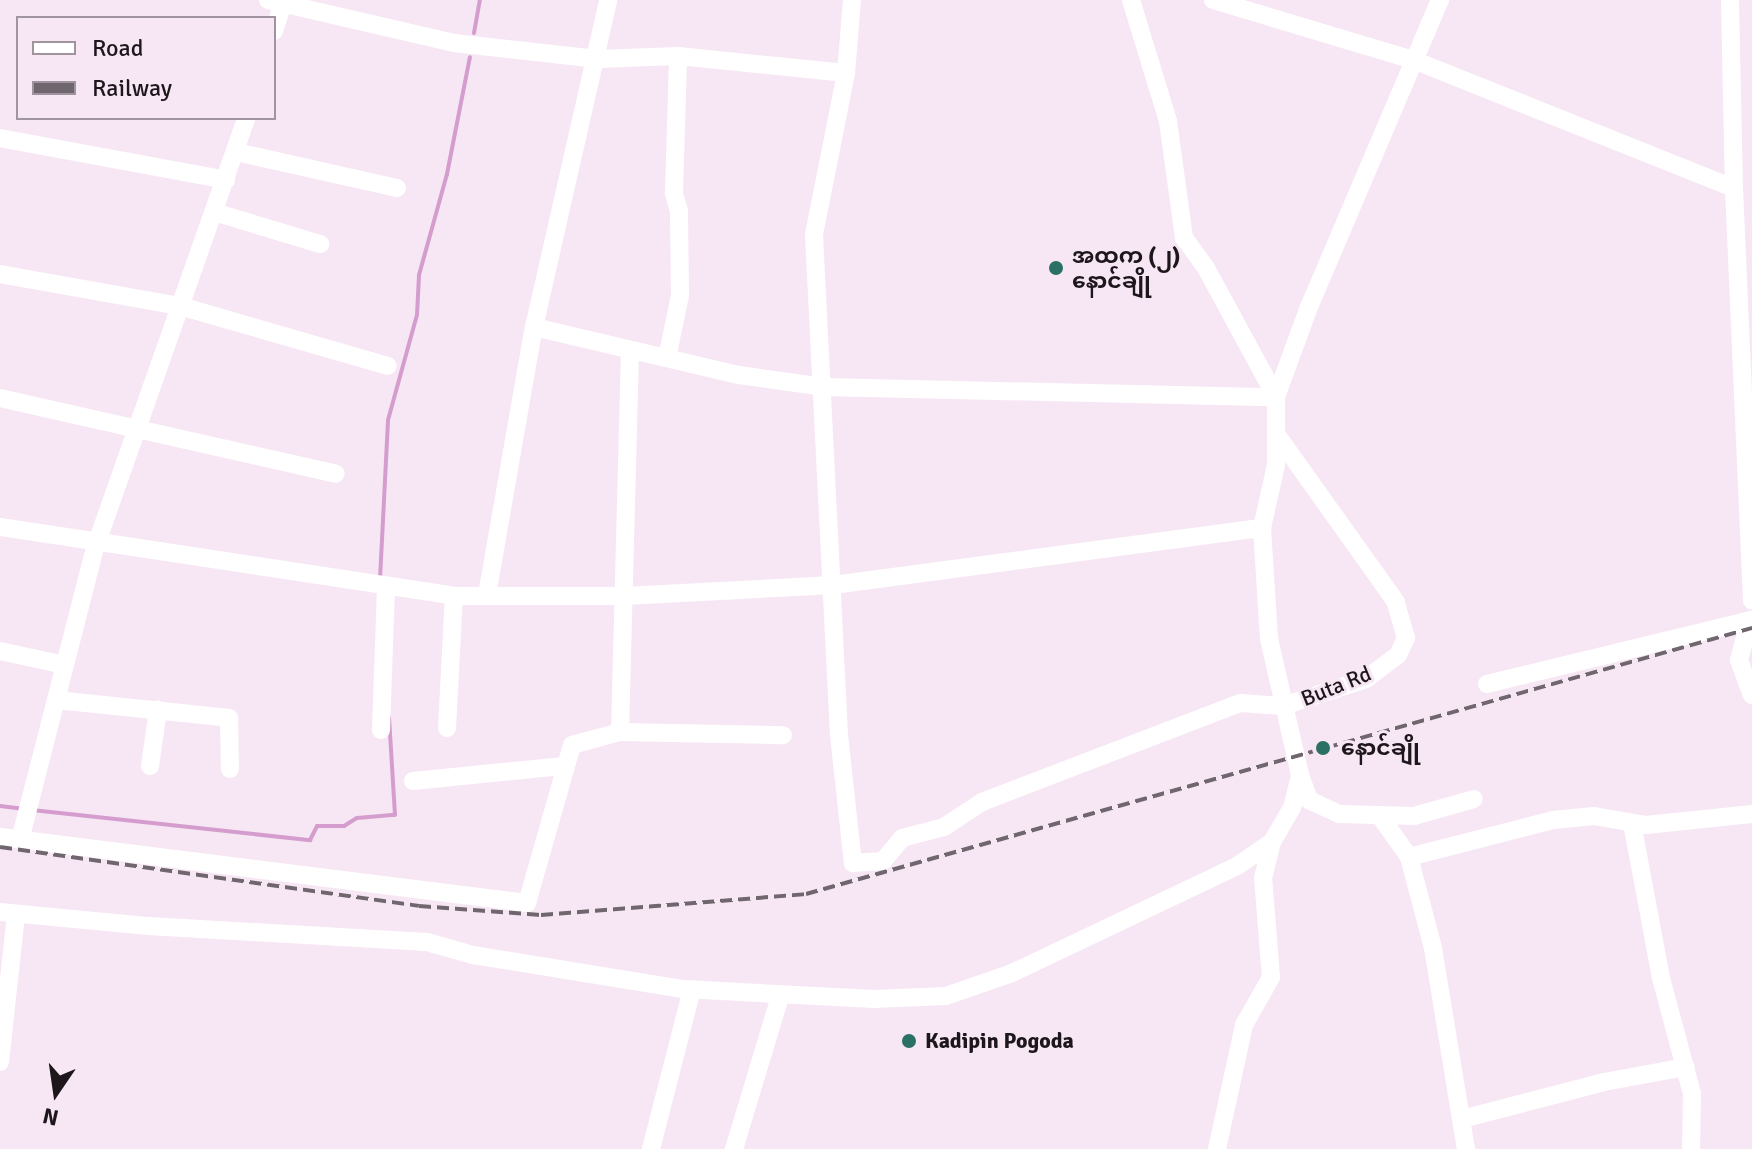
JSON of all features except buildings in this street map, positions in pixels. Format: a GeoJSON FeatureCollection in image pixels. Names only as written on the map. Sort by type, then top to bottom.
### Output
{"type":"FeatureCollection","features":[{"type":"Feature","properties":{"kind":"street"},"geometry":{"type":"LineString","coordinates":[[487,595],[534,327],[608,0]]}},
{"type":"Feature","properties":{"kind":"street"},"geometry":{"type":"LineString","coordinates":[[852,0],[846,73],[814,235],[839,735],[853,863],[883,861],[902,838],[944,827],[982,802],[1240,703],[1283,706],[1309,800],[1339,814],[1380,816],[1441,812],[1474,799]]}},
{"type":"Feature","properties":{"kind":"street"},"geometry":{"type":"LineString","coordinates":[[534,327],[630,352],[824,387],[1276,397],[1213,280],[1184,238],[1168,121],[1131,0]]}},
{"type":"Feature","properties":{"kind":"street"},"geometry":{"type":"LineString","coordinates":[[1213,0],[1416,61],[1734,188]]}},
{"type":"Feature","properties":{"kind":"street","name":"Buta Rd"},"geometry":{"type":"LineString","coordinates":[[1276,434],[1375,566],[1396,602],[1406,638],[1398,655],[1366,679],[1283,706],[1269,639],[1262,528],[1276,465],[1276,434],[1276,397],[1309,307],[1440,0]]}},
{"type":"Feature","properties":{"kind":"street"},"geometry":{"type":"LineString","coordinates":[[1730,0],[1734,188],[1746,351],[1752,601]]}},
{"type":"Feature","properties":{"kind":"street"},"geometry":{"type":"LineString","coordinates":[[278,2],[454,43],[597,59],[678,56],[846,73]]}},
{"type":"Feature","properties":{"kind":"street"},"geometry":{"type":"LineString","coordinates":[[667,358],[680,295],[679,211],[674,193],[678,56]]}},
{"type":"Feature","properties":{"kind":"street"},"geometry":{"type":"LineString","coordinates":[[20,840],[96,545],[140,429],[245,120]]}},
{"type":"Feature","properties":{"kind":"street"},"geometry":{"type":"LineString","coordinates":[[0,138],[226,180]]}},
{"type":"Feature","properties":{"kind":"street"},"geometry":{"type":"LineString","coordinates":[[236,152],[397,188]]}},
{"type":"Feature","properties":{"kind":"street"},"geometry":{"type":"LineString","coordinates":[[214,212],[320,244]]}},
{"type":"Feature","properties":{"kind":"street"},"geometry":{"type":"LineString","coordinates":[[0,274],[180,306],[388,366]]}},
{"type":"Feature","properties":{"kind":"street"},"geometry":{"type":"LineString","coordinates":[[620,732],[630,352]]}},
{"type":"Feature","properties":{"kind":"street"},"geometry":{"type":"LineString","coordinates":[[0,398],[336,474]]}},
{"type":"Feature","properties":{"kind":"street"},"geometry":{"type":"LineString","coordinates":[[0,527],[96,545],[386,589],[454,596],[624,596],[833,585],[1262,528]]}},
{"type":"Feature","properties":{"kind":"street"},"geometry":{"type":"LineString","coordinates":[[381,730],[386,589]]}},
{"type":"Feature","properties":{"kind":"street"},"geometry":{"type":"LineString","coordinates":[[447,728],[454,596]]}},
{"type":"Feature","properties":{"kind":"street"},"geometry":{"type":"LineString","coordinates":[[1487,684],[1748,621],[1739,660],[1752,695]]}},
{"type":"Feature","properties":{"kind":"street"},"geometry":{"type":"LineString","coordinates":[[0,651],[65,665]]}},
{"type":"Feature","properties":{"kind":"street"},"geometry":{"type":"LineString","coordinates":[[56,700],[229,718],[230,769]]}},
{"type":"Feature","properties":{"kind":"street"},"geometry":{"type":"LineString","coordinates":[[150,766],[158,710]]}},
{"type":"Feature","properties":{"kind":"street"},"geometry":{"type":"LineString","coordinates":[[0,837],[527,903],[562,766],[572,745],[620,732],[783,735]]}},
{"type":"Feature","properties":{"kind":"street"},"geometry":{"type":"LineString","coordinates":[[413,781],[562,766]]}},
{"type":"Feature","properties":{"kind":"street"},"geometry":{"type":"LineString","coordinates":[[1217,1149],[1244,1025],[1271,977],[1263,878],[1272,842],[1292,808],[1300,775]]}},
{"type":"Feature","properties":{"kind":"street"},"geometry":{"type":"LineString","coordinates":[[1409,857],[1553,820],[1594,816],[1632,823],[1688,823],[1752,814]]}},
{"type":"Feature","properties":{"kind":"street"},"geometry":{"type":"LineString","coordinates":[[1380,816],[1409,857],[1433,948],[1466,1149]]}},
{"type":"Feature","properties":{"kind":"street"},"geometry":{"type":"LineString","coordinates":[[1632,823],[1661,978],[1692,1094],[1691,1149]]}},
{"type":"Feature","properties":{"kind":"street"},"geometry":{"type":"LineString","coordinates":[[0,1062],[8,913],[427,942],[520,963],[692,989],[780,997],[946,996],[1096,937],[1237,866],[1272,842]]}},
{"type":"Feature","properties":{"kind":"street"},"geometry":{"type":"LineString","coordinates":[[651,1149],[692,989]]}},
{"type":"Feature","properties":{"kind":"street"},"geometry":{"type":"LineString","coordinates":[[734,1149],[780,997]]}},
{"type":"Feature","properties":{"kind":"street"},"geometry":{"type":"LineString","coordinates":[[1462,1119],[1604,1082],[1686,1067]]}},
{"type":"Feature","properties":{"kind":"waterway"},"geometry":{"type":"LineString","coordinates":[[474,33],[480,0]]}},
{"type":"Feature","properties":{"kind":"waterway"},"geometry":{"type":"LineString","coordinates":[[380,579],[388,420],[417,315],[419,275],[447,174],[470,57]]}},
{"type":"Feature","properties":{"kind":"waterway"},"geometry":{"type":"LineString","coordinates":[[32,810],[310,840],[317,826],[344,826],[357,818],[395,815],[389,717]]}},
{"type":"Feature","properties":{"kind":"waterway"},"geometry":{"type":"LineString","coordinates":[[0,806],[23,809]]}},
{"type":"Feature","properties":{"kind":"railway"},"geometry":{"type":"LineString","coordinates":[[0,847],[419,906],[541,915],[806,894],[1752,628]]}},
{"type":"Feature","properties":{"kind":"place","name":"အထက (၂) နောင်ချို"},"geometry":{"type":"Point","coordinates":[1056,268]}},
{"type":"Feature","properties":{"kind":"place","name":"နောင်ချို"},"geometry":{"type":"Point","coordinates":[1323,748]}},
{"type":"Feature","properties":{"kind":"place","name":"Kadipin Pogoda"},"geometry":{"type":"Point","coordinates":[909,1041]}}]}
